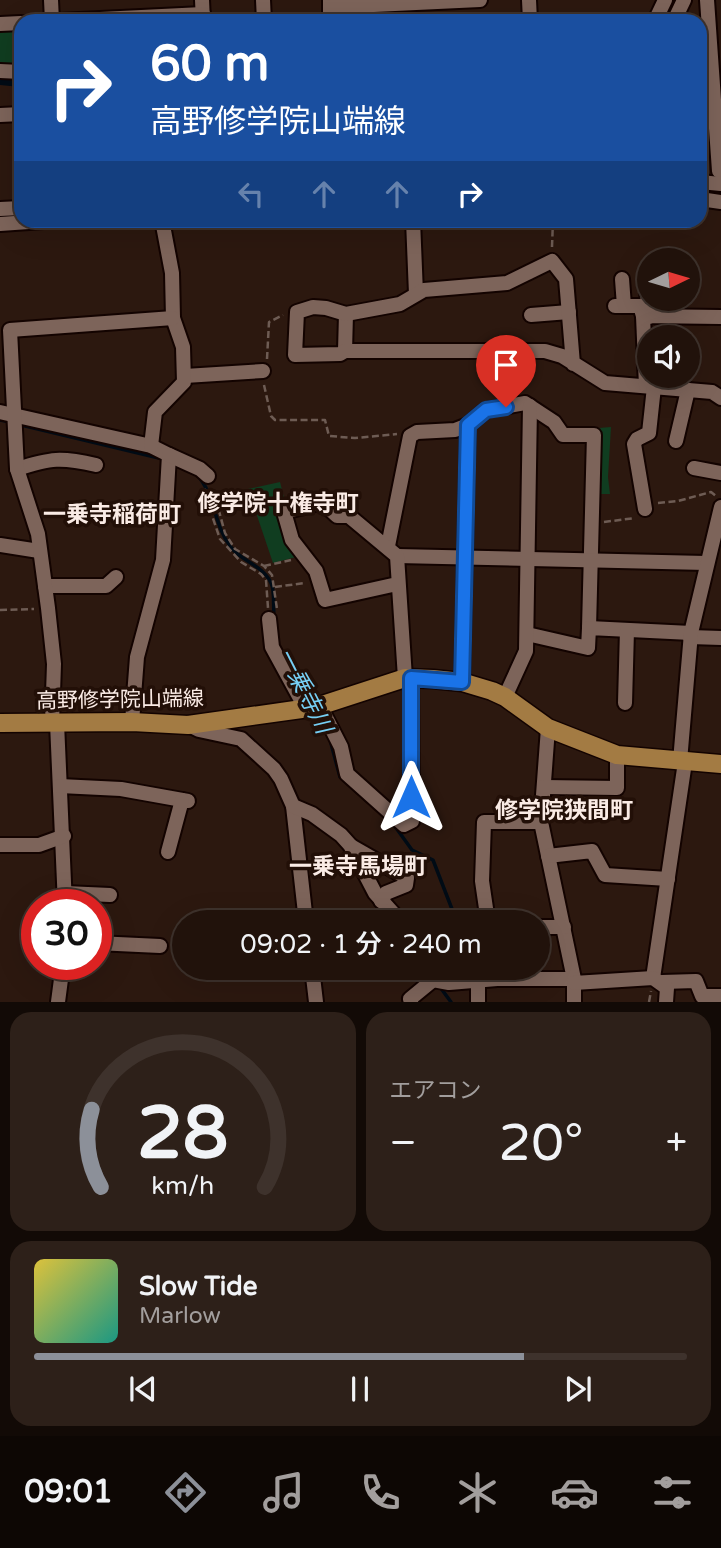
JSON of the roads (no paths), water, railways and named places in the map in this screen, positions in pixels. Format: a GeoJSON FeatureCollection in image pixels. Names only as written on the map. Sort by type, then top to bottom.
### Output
{"type":"FeatureCollection","features":[{"type":"Feature","properties":{"kind":"main road","name":"高野修学院山端線"},"geometry":{"type":"LineString","coordinates":[[0,723],[132,722],[188,725],[312,708],[408,678],[462,682],[505,697],[548,728],[617,755],[721,764]]}},
{"type":"Feature","properties":{"kind":"street"},"geometry":{"type":"LineString","coordinates":[[330,9],[481,0]]}},
{"type":"Feature","properties":{"kind":"street"},"geometry":{"type":"LineString","coordinates":[[707,0],[720,178]]}},
{"type":"Feature","properties":{"kind":"street"},"geometry":{"type":"LineString","coordinates":[[171,14],[203,12]]}},
{"type":"Feature","properties":{"kind":"street"},"geometry":{"type":"LineString","coordinates":[[151,446],[155,412],[184,382],[185,376],[183,347],[173,318],[172,273],[164,228]]}},
{"type":"Feature","properties":{"kind":"street"},"geometry":{"type":"LineString","coordinates":[[413,228],[415,294]]}},
{"type":"Feature","properties":{"kind":"street"},"geometry":{"type":"LineString","coordinates":[[573,364],[566,279],[552,261],[507,283],[424,290],[400,304],[346,314],[313,307],[297,312],[295,355],[341,354],[345,351],[545,351],[562,356],[573,364],[605,383],[637,386]]}},
{"type":"Feature","properties":{"kind":"street"},"geometry":{"type":"LineString","coordinates":[[622,279],[619,306],[640,306],[646,316]]}},
{"type":"Feature","properties":{"kind":"street"},"geometry":{"type":"LineString","coordinates":[[531,315],[569,312]]}},
{"type":"Feature","properties":{"kind":"street"},"geometry":{"type":"LineString","coordinates":[[646,312],[647,325]]}},
{"type":"Feature","properties":{"kind":"street"},"geometry":{"type":"LineString","coordinates":[[345,351],[346,314]]}},
{"type":"Feature","properties":{"kind":"street"},"geometry":{"type":"LineString","coordinates":[[646,316],[721,317]]}},
{"type":"Feature","properties":{"kind":"street"},"geometry":{"type":"LineString","coordinates":[[65,889],[54,664],[38,534],[17,469],[7,413],[10,330],[173,318]]}},
{"type":"Feature","properties":{"kind":"street"},"geometry":{"type":"LineString","coordinates":[[185,376],[262,371]]}},
{"type":"Feature","properties":{"kind":"street"},"geometry":{"type":"LineString","coordinates":[[645,508],[634,444],[637,439],[649,433],[650,388]]}},
{"type":"Feature","properties":{"kind":"street"},"geometry":{"type":"LineString","coordinates":[[663,388],[712,392],[721,398]]}},
{"type":"Feature","properties":{"kind":"street"},"geometry":{"type":"LineString","coordinates":[[676,441],[688,390]]}},
{"type":"Feature","properties":{"kind":"street"},"geometry":{"type":"LineString","coordinates":[[273,619],[272,647],[302,702],[312,708],[341,747],[347,774],[404,825],[412,821],[408,678],[392,550],[410,436],[417,432],[455,430],[468,425],[486,410],[525,403],[554,422],[563,435],[594,435],[588,648],[527,635]]}},
{"type":"Feature","properties":{"kind":"street"},"geometry":{"type":"LineString","coordinates":[[505,697],[526,651],[530,407]]}},
{"type":"Feature","properties":{"kind":"street"},"geometry":{"type":"LineString","coordinates":[[7,413],[151,446],[200,469],[210,482]]}},
{"type":"Feature","properties":{"kind":"street"},"geometry":{"type":"LineString","coordinates":[[462,682],[468,425]]}},
{"type":"Feature","properties":{"kind":"street"},"geometry":{"type":"LineString","coordinates":[[132,722],[137,657],[163,560],[169,455]]}},
{"type":"Feature","properties":{"kind":"street"},"geometry":{"type":"LineString","coordinates":[[17,469],[45,460],[68,458],[96,465]]}},
{"type":"Feature","properties":{"kind":"street"},"geometry":{"type":"LineString","coordinates":[[694,468],[721,473]]}},
{"type":"Feature","properties":{"kind":"street"},"geometry":{"type":"LineString","coordinates":[[397,583],[325,600],[316,570],[292,540],[284,512],[322,502],[337,516],[349,516],[392,550],[467,556],[706,563]]}},
{"type":"Feature","properties":{"kind":"street"},"geometry":{"type":"LineString","coordinates":[[657,980],[682,761],[691,635],[721,507]]}},
{"type":"Feature","properties":{"kind":"street"},"geometry":{"type":"LineString","coordinates":[[0,545],[39,551]]}},
{"type":"Feature","properties":{"kind":"street"},"geometry":{"type":"LineString","coordinates":[[45,586],[106,586],[116,577]]}},
{"type":"Feature","properties":{"kind":"street"},"geometry":{"type":"LineString","coordinates":[[589,628],[721,638]]}},
{"type":"Feature","properties":{"kind":"street"},"geometry":{"type":"LineString","coordinates":[[625,703],[627,630]]}},
{"type":"Feature","properties":{"kind":"street"},"geometry":{"type":"LineString","coordinates":[[188,725],[241,739],[274,769],[293,806],[305,910]]}},
{"type":"Feature","properties":{"kind":"street"},"geometry":{"type":"LineString","coordinates":[[548,728],[541,822],[574,981],[574,1002]]}},
{"type":"Feature","properties":{"kind":"street"},"geometry":{"type":"LineString","coordinates":[[544,787],[617,788],[617,755]]}},
{"type":"Feature","properties":{"kind":"street"},"geometry":{"type":"LineString","coordinates":[[60,786],[121,789],[185,800],[167,852]]}},
{"type":"Feature","properties":{"kind":"street"},"geometry":{"type":"LineString","coordinates":[[293,806],[312,814],[341,835],[350,845],[375,892],[390,910]]}},
{"type":"Feature","properties":{"kind":"street"},"geometry":{"type":"LineString","coordinates":[[486,910],[482,881],[484,822],[541,822]]}},
{"type":"Feature","properties":{"kind":"street"},"geometry":{"type":"LineString","coordinates":[[0,845],[39,845],[64,836]]}},
{"type":"Feature","properties":{"kind":"street"},"geometry":{"type":"LineString","coordinates":[[350,845],[407,878],[406,885],[386,893],[382,901]]}},
{"type":"Feature","properties":{"kind":"street"},"geometry":{"type":"LineString","coordinates":[[548,856],[592,851],[605,875],[668,879]]}},
{"type":"Feature","properties":{"kind":"street"},"geometry":{"type":"LineString","coordinates":[[550,927],[564,927]]}},
{"type":"Feature","properties":{"kind":"street"},"geometry":{"type":"LineString","coordinates":[[112,944],[160,946]]}},
{"type":"Feature","properties":{"kind":"street"},"geometry":{"type":"LineString","coordinates":[[550,979],[696,981],[702,996],[721,996]]}},
{"type":"Feature","properties":{"kind":"street"},"geometry":{"type":"LineString","coordinates":[[58,1002],[61,980]]}},
{"type":"Feature","properties":{"kind":"street"},"geometry":{"type":"LineString","coordinates":[[313,980],[316,1002]]}},
{"type":"Feature","properties":{"kind":"street"},"geometry":{"type":"LineString","coordinates":[[411,1002],[410,999],[433,980],[449,983],[478,981],[478,1002]]}},
{"type":"Feature","properties":{"kind":"street"},"geometry":{"type":"LineString","coordinates":[[657,980],[667,988],[666,1002]]}},
{"type":"Feature","properties":{"kind":"waterway"},"geometry":{"type":"LineString","coordinates":[[0,78],[14,79]]}},
{"type":"Feature","properties":{"kind":"waterway","name":"一乗寺川"},"geometry":{"type":"LineString","coordinates":[[0,420],[10,422]]}},
{"type":"Feature","properties":{"kind":"waterway","name":"一乗寺川"},"geometry":{"type":"LineString","coordinates":[[17,424],[163,459]]}},
{"type":"Feature","properties":{"kind":"waterway","name":"一乗寺川"},"geometry":{"type":"LineString","coordinates":[[198,476],[208,492],[230,546],[263,572],[271,583],[274,616]]}},
{"type":"Feature","properties":{"kind":"waterway","name":"一乗寺川"},"geometry":{"type":"LineString","coordinates":[[329,736],[340,777],[368,802]]}},
{"type":"Feature","properties":{"kind":"waterway","name":"一乗寺川"},"geometry":{"type":"LineString","coordinates":[[394,825],[412,850],[433,860],[452,910]]}},
{"type":"Feature","properties":{"kind":"waterway","name":"一乗寺川"},"geometry":{"type":"LineString","coordinates":[[440,987],[451,1002]]}},
{"type":"Feature","properties":{"kind":"district","name":"修学院十権寺町"},"geometry":{"type":"Point","coordinates":[278,504]}},
{"type":"Feature","properties":{"kind":"district","name":"一乗寺稲荷町"},"geometry":{"type":"Point","coordinates":[112,515]}},
{"type":"Feature","properties":{"kind":"district","name":"修学院狭間町"},"geometry":{"type":"Point","coordinates":[564,811]}},
{"type":"Feature","properties":{"kind":"district","name":"一乗寺馬場町"},"geometry":{"type":"Point","coordinates":[358,867]}}]}
